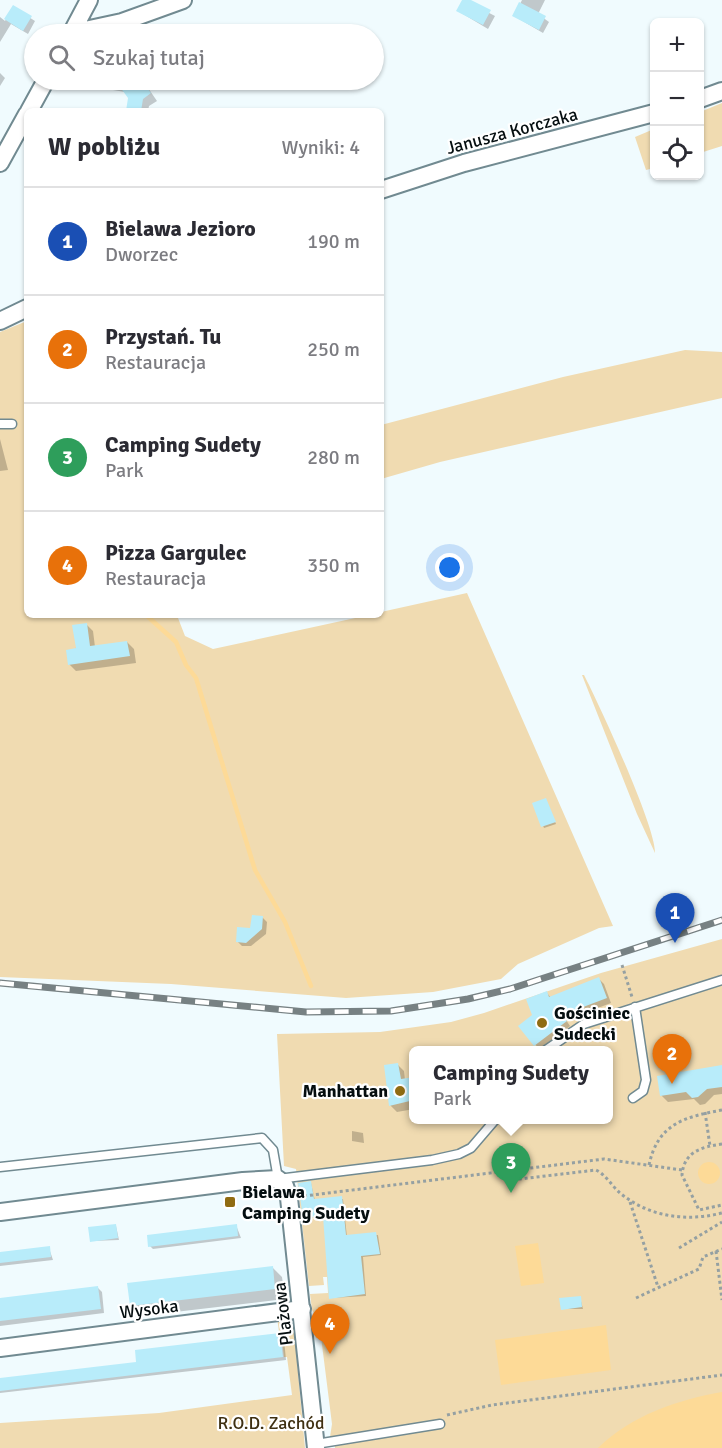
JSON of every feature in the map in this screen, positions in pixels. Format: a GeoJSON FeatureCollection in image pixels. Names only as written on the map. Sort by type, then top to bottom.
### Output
{"type":"FeatureCollection","features":[{"type":"Feature","properties":{"kind":"street"},"geometry":{"type":"LineString","coordinates":[[76,24],[89,0]]}},
{"type":"Feature","properties":{"kind":"street"},"geometry":{"type":"LineString","coordinates":[[114,24],[183,0]]}},
{"type":"Feature","properties":{"kind":"street"},"geometry":{"type":"LineString","coordinates":[[31,108],[41,90]]}},
{"type":"Feature","properties":{"kind":"street"},"geometry":{"type":"LineString","coordinates":[[704,97],[722,91]]}},
{"type":"Feature","properties":{"kind":"street","name":"Janusza Korczaka"},"geometry":{"type":"LineString","coordinates":[[384,189],[464,163],[650,114]]}},
{"type":"Feature","properties":{"kind":"street"},"geometry":{"type":"LineString","coordinates":[[0,163],[24,120]]}},
{"type":"Feature","properties":{"kind":"street"},"geometry":{"type":"LineString","coordinates":[[0,321],[24,309]]}},
{"type":"Feature","properties":{"kind":"street"},"geometry":{"type":"LineString","coordinates":[[0,1212],[243,1181],[278,1179]]}},
{"type":"Feature","properties":{"kind":"street","name":"Plażowa"},"geometry":{"type":"LineString","coordinates":[[278,1179],[285,1186],[289,1198],[316,1446]]}},
{"type":"Feature","properties":{"kind":"street","name":"Wysoka"},"geometry":{"type":"LineString","coordinates":[[0,1348],[302,1309]]}},
{"type":"Feature","properties":{"kind":"lane"},"geometry":{"type":"LineString","coordinates":[[0,424],[12,424]]}},
{"type":"Feature","properties":{"kind":"lane"},"geometry":{"type":"LineString","coordinates":[[552,1046],[584,1024],[722,980]]}},
{"type":"Feature","properties":{"kind":"lane"},"geometry":{"type":"LineString","coordinates":[[633,1098],[643,1091],[646,1080],[635,1007]]}},
{"type":"Feature","properties":{"kind":"lane"},"geometry":{"type":"LineString","coordinates":[[0,1167],[262,1138],[273,1150],[278,1179],[432,1161],[459,1154],[471,1148],[491,1124]]}},
{"type":"Feature","properties":{"kind":"lane"},"geometry":{"type":"LineString","coordinates":[[316,1446],[440,1424]]}},
{"type":"Feature","properties":{"kind":"path"},"geometry":{"type":"LineString","coordinates":[[622,965],[635,1007]]}},
{"type":"Feature","properties":{"kind":"path"},"geometry":{"type":"LineString","coordinates":[[649,1165],[654,1147],[667,1130],[684,1118],[722,1110]]}},
{"type":"Feature","properties":{"kind":"path"},"geometry":{"type":"LineString","coordinates":[[705,1112],[710,1146]]}},
{"type":"Feature","properties":{"kind":"path"},"geometry":{"type":"LineString","coordinates":[[722,1144],[691,1154],[682,1170],[684,1182],[699,1210],[722,1205]]}},
{"type":"Feature","properties":{"kind":"path"},"geometry":{"type":"LineString","coordinates":[[297,1197],[608,1159],[682,1170]]}},
{"type":"Feature","properties":{"kind":"path"},"geometry":{"type":"LineString","coordinates":[[501,1171],[520,1179],[597,1170],[630,1200],[654,1212],[674,1217],[697,1217],[722,1213]]}},
{"type":"Feature","properties":{"kind":"path"},"geometry":{"type":"LineString","coordinates":[[630,1200],[658,1287]]}},
{"type":"Feature","properties":{"kind":"path"},"geometry":{"type":"LineString","coordinates":[[680,1248],[722,1222]]}},
{"type":"Feature","properties":{"kind":"path"},"geometry":{"type":"LineString","coordinates":[[636,1298],[699,1268],[702,1258],[722,1249]]}},
{"type":"Feature","properties":{"kind":"path"},"geometry":{"type":"LineString","coordinates":[[716,1251],[722,1300]]}},
{"type":"Feature","properties":{"kind":"path"},"geometry":{"type":"LineString","coordinates":[[440,1424],[450,1413],[476,1408],[722,1375]]}},
{"type":"Feature","properties":{"kind":"green space"},"geometry":{"type":"Polygon","coordinates":[[[722,103],[722,146],[704,152],[704,126],[704,110],[722,103]]]}},
{"type":"Feature","properties":{"kind":"green space"},"geometry":{"type":"Polygon","coordinates":[[[650,131],[650,169],[646,170],[635,137],[650,131]]]}},
{"type":"Feature","properties":{"kind":"green space"},"geometry":{"type":"Polygon","coordinates":[[[24,322],[24,618],[178,618],[185,636],[213,649],[355,618],[384,618],[384,611],[467,593],[613,926],[599,928],[518,964],[501,979],[433,992],[346,998],[171,984],[0,977],[0,332],[24,322]]]}},
{"type":"Feature","properties":{"kind":"green space"},"geometry":{"type":"Polygon","coordinates":[[[685,350],[722,352],[722,398],[440,462],[384,478],[384,424],[563,377],[685,350]]]}},
{"type":"Feature","properties":{"kind":"green space"},"geometry":{"type":"Polygon","coordinates":[[[582,675],[602,711],[637,793],[653,839],[655,853],[637,814],[582,675]]]}},
{"type":"Feature","properties":{"kind":"green space"},"geometry":{"type":"Polygon","coordinates":[[[722,939],[722,1435],[646,1448],[335,1448],[334,1438],[330,1437],[332,1424],[319,1321],[312,1310],[310,1294],[328,1293],[327,1277],[323,1277],[324,1285],[309,1286],[296,1169],[284,1166],[277,1034],[380,1032],[451,1022],[601,973],[722,939]]]}},
{"type":"Feature","properties":{"kind":"green space","name":"R.O.D. Zachód"},"geometry":{"type":"Polygon","coordinates":[[[284,1316],[285,1321],[294,1329],[305,1448],[0,1448],[0,1423],[159,1413],[292,1395],[287,1357],[284,1357],[277,1317],[284,1316]]]}},
{"type":"Feature","properties":{"kind":"shaded area"},"geometry":{"type":"Polygon","coordinates":[[[705,1162],[713,1162],[720,1169],[720,1177],[713,1184],[705,1184],[698,1177],[698,1169],[705,1162]]]}},
{"type":"Feature","properties":{"kind":"shaded area"},"geometry":{"type":"Polygon","coordinates":[[[538,1243],[544,1283],[521,1286],[515,1246],[538,1243]]]}},
{"type":"Feature","properties":{"kind":"shaded area"},"geometry":{"type":"Polygon","coordinates":[[[606,1325],[611,1370],[501,1385],[495,1340],[606,1325]]]}},
{"type":"Feature","properties":{"kind":"shaded area"},"geometry":{"type":"Polygon","coordinates":[[[722,1392],[722,1448],[598,1448],[625,1426],[640,1418],[688,1399],[722,1392]]]}},
{"type":"Feature","properties":{"kind":"building"},"geometry":{"type":"Polygon","coordinates":[[[462,0],[471,0],[491,10],[483,25],[456,11],[462,0]]]}},
{"type":"Feature","properties":{"kind":"building"},"geometry":{"type":"Polygon","coordinates":[[[519,2],[546,16],[539,30],[512,16],[519,2]]]}},
{"type":"Feature","properties":{"kind":"building"},"geometry":{"type":"Polygon","coordinates":[[[13,5],[32,16],[27,24],[24,24],[23,31],[4,19],[13,5]]]}},
{"type":"Feature","properties":{"kind":"building"},"geometry":{"type":"Polygon","coordinates":[[[122,90],[149,90],[151,93],[143,99],[142,108],[126,108],[128,98],[122,90]]]}},
{"type":"Feature","properties":{"kind":"building"},"geometry":{"type":"Polygon","coordinates":[[[87,623],[90,646],[127,641],[130,656],[68,665],[66,650],[76,648],[72,625],[87,623]]]}},
{"type":"Feature","properties":{"kind":"building"},"geometry":{"type":"Polygon","coordinates":[[[546,798],[556,822],[541,827],[532,803],[546,798]]]}},
{"type":"Feature","properties":{"kind":"building"},"geometry":{"type":"Polygon","coordinates":[[[252,915],[263,916],[262,929],[246,943],[236,942],[237,927],[250,928],[252,915]]]}},
{"type":"Feature","properties":{"kind":"building"},"geometry":{"type":"Polygon","coordinates":[[[599,977],[607,998],[562,1015],[567,1021],[534,1046],[518,1026],[532,1015],[526,999],[547,991],[549,997],[599,977]]]}},
{"type":"Feature","properties":{"kind":"building","name":"Manhattan"},"geometry":{"type":"Polygon","coordinates":[[[398,1063],[401,1079],[409,1078],[409,1101],[389,1106],[384,1065],[398,1063]]]}},
{"type":"Feature","properties":{"kind":"building"},"geometry":{"type":"Polygon","coordinates":[[[722,1065],[722,1087],[707,1089],[698,1097],[692,1098],[686,1092],[660,1096],[657,1076],[722,1065]]]}},
{"type":"Feature","properties":{"kind":"building"},"geometry":{"type":"Polygon","coordinates":[[[311,1181],[314,1199],[342,1196],[346,1235],[376,1232],[380,1254],[361,1256],[365,1294],[329,1299],[323,1216],[303,1218],[298,1183],[311,1181]]]}},
{"type":"Feature","properties":{"kind":"building"},"geometry":{"type":"Polygon","coordinates":[[[116,1224],[118,1238],[90,1242],[88,1227],[116,1224]]]}},
{"type":"Feature","properties":{"kind":"building"},"geometry":{"type":"Polygon","coordinates":[[[237,1224],[238,1236],[148,1247],[147,1235],[237,1224]]]}},
{"type":"Feature","properties":{"kind":"building"},"geometry":{"type":"Polygon","coordinates":[[[50,1246],[51,1257],[0,1263],[0,1252],[50,1246]]]}},
{"type":"Feature","properties":{"kind":"building"},"geometry":{"type":"Polygon","coordinates":[[[273,1266],[275,1289],[130,1306],[127,1283],[273,1266]]]}},
{"type":"Feature","properties":{"kind":"building"},"geometry":{"type":"Polygon","coordinates":[[[98,1286],[101,1309],[0,1321],[0,1298],[98,1286]]]}},
{"type":"Feature","properties":{"kind":"building"},"geometry":{"type":"Polygon","coordinates":[[[581,1296],[582,1307],[561,1310],[559,1298],[581,1296]]]}},
{"type":"Feature","properties":{"kind":"building"},"geometry":{"type":"Polygon","coordinates":[[[280,1333],[283,1357],[0,1391],[0,1378],[136,1362],[135,1350],[280,1333]]]}},
{"type":"Feature","properties":{"kind":"waterway"},"geometry":{"type":"LineString","coordinates":[[149,618],[176,642],[186,665],[196,678],[255,870],[285,922],[311,986]]}},
{"type":"Feature","properties":{"kind":"railway"},"geometry":{"type":"LineString","coordinates":[[0,983],[306,1012],[391,1011],[468,999],[510,989],[722,920]]}},
{"type":"Feature","properties":{"kind":"place","name":"Bielawa Jezioro"},"geometry":{"type":"Point","coordinates":[675,943]}},
{"type":"Feature","properties":{"kind":"place","name":"Gościniec Sudecki"},"geometry":{"type":"Point","coordinates":[542,1023]}},
{"type":"Feature","properties":{"kind":"place","name":"Przystań. Tu"},"geometry":{"type":"Point","coordinates":[672,1084]}},
{"type":"Feature","properties":{"kind":"place","name":"Manhattan"},"geometry":{"type":"Point","coordinates":[400,1091]}},
{"type":"Feature","properties":{"kind":"place","name":"Camping Sudety"},"geometry":{"type":"Point","coordinates":[511,1193]}},
{"type":"Feature","properties":{"kind":"place","name":"Bielawa Camping Sudety"},"geometry":{"type":"Point","coordinates":[230,1202]}},
{"type":"Feature","properties":{"kind":"place","name":"Pizza Gargulec"},"geometry":{"type":"Point","coordinates":[330,1354]}}]}
